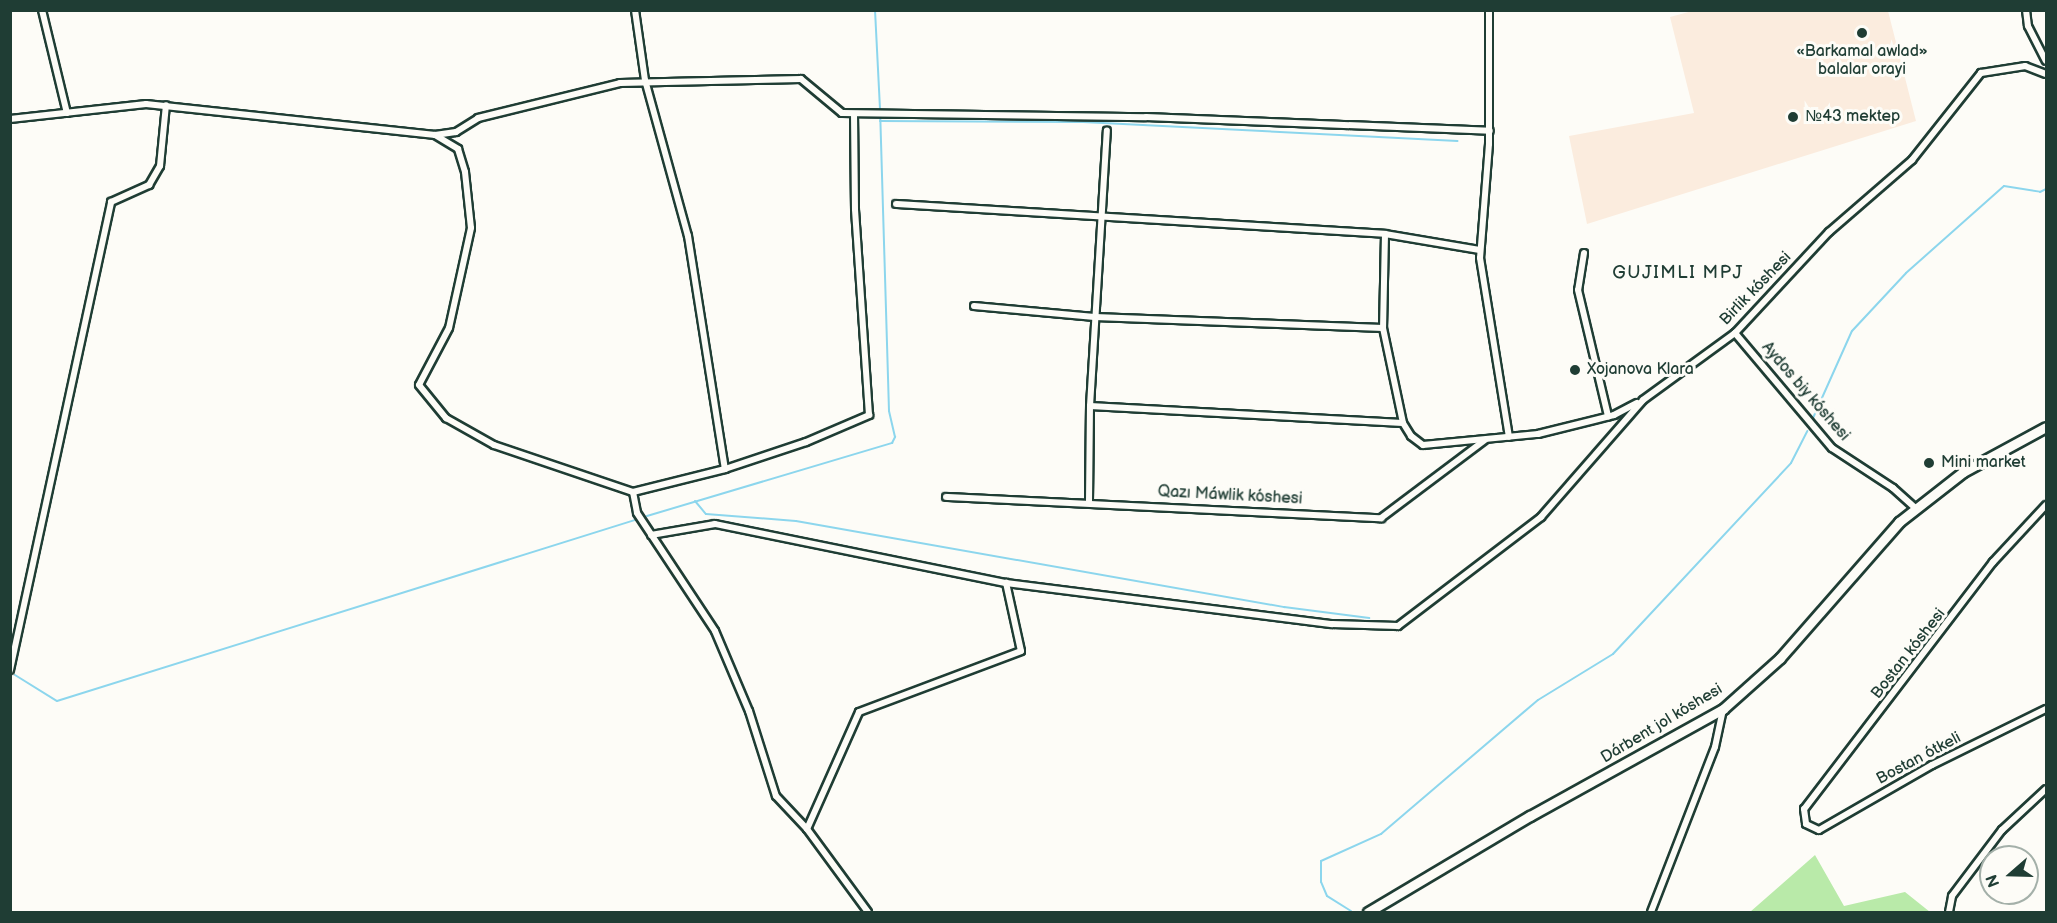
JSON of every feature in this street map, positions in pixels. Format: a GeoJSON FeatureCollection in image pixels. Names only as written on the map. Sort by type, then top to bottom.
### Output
{"type":"FeatureCollection","features":[{"type":"Feature","properties":{"kind":"main road","name":"Dárbent jol kóshesi"},"geometry":{"type":"LineString","coordinates":[[1368,912],[1530,816],[1723,709],[1780,658],[1915,508],[1963,472],[2046,427]]}},
{"type":"Feature","properties":{"kind":"street"},"geometry":{"type":"LineString","coordinates":[[42,10],[67,113]]}},
{"type":"Feature","properties":{"kind":"street"},"geometry":{"type":"LineString","coordinates":[[635,10],[645,80],[688,236],[725,469]]}},
{"type":"Feature","properties":{"kind":"street"},"geometry":{"type":"LineString","coordinates":[[1489,10],[1490,131],[1480,250],[1509,437]]}},
{"type":"Feature","properties":{"kind":"street"},"geometry":{"type":"LineString","coordinates":[[2026,10],[2028,26],[2046,60]]}},
{"type":"Feature","properties":{"kind":"street","name":"Birlik kóshesi"},"geometry":{"type":"LineString","coordinates":[[1006,583],[1332,624],[1400,625],[1541,517],[1642,400],[1735,333],[1829,232],[1912,160],[1981,73],[2025,66],[2046,74]]}},
{"type":"Feature","properties":{"kind":"street"},"geometry":{"type":"LineString","coordinates":[[10,119],[166,105],[435,135],[456,132],[478,118],[537,102],[645,80],[801,79],[842,113],[854,114],[1146,117],[1490,131]]}},
{"type":"Feature","properties":{"kind":"street"},"geometry":{"type":"LineString","coordinates":[[10,670],[111,202],[149,185],[160,166],[166,105]]}},
{"type":"Feature","properties":{"kind":"street"},"geometry":{"type":"LineString","coordinates":[[435,135],[458,148],[465,172],[471,228],[449,328],[419,385],[446,418],[494,445],[633,492],[725,469],[806,442],[869,415],[855,209],[854,114]]}},
{"type":"Feature","properties":{"kind":"street"},"geometry":{"type":"LineString","coordinates":[[1089,501],[1090,406],[1107,131]]}},
{"type":"Feature","properties":{"kind":"street"},"geometry":{"type":"LineString","coordinates":[[896,204],[1385,234],[1480,250]]}},
{"type":"Feature","properties":{"kind":"street"},"geometry":{"type":"LineString","coordinates":[[1385,234],[1383,328],[1404,423],[1411,436],[1423,445],[1538,434],[1608,416],[1642,400]]}},
{"type":"Feature","properties":{"kind":"street"},"geometry":{"type":"LineString","coordinates":[[1584,253],[1578,290],[1608,416]]}},
{"type":"Feature","properties":{"kind":"street"},"geometry":{"type":"LineString","coordinates":[[974,306],[1095,317],[1383,328]]}},
{"type":"Feature","properties":{"kind":"street","name":"Aydos biy kóshesi"},"geometry":{"type":"LineString","coordinates":[[1735,333],[1832,448],[1893,488],[1915,508]]}},
{"type":"Feature","properties":{"kind":"street"},"geometry":{"type":"LineString","coordinates":[[1090,406],[1404,423]]}},
{"type":"Feature","properties":{"kind":"street","name":"Qazı Máwlik kóshesi"},"geometry":{"type":"LineString","coordinates":[[946,496],[1089,501],[1381,518],[1487,439]]}},
{"type":"Feature","properties":{"kind":"street"},"geometry":{"type":"LineString","coordinates":[[633,492],[637,513],[715,631],[749,711],[776,796],[807,829],[868,912]]}},
{"type":"Feature","properties":{"kind":"street","name":"Bostan kóshesi"},"geometry":{"type":"LineString","coordinates":[[1806,824],[1804,810],[1994,562],[2046,505]]}},
{"type":"Feature","properties":{"kind":"street"},"geometry":{"type":"LineString","coordinates":[[651,535],[715,524],[1006,583],[1021,651],[859,712],[807,829]]}},
{"type":"Feature","properties":{"kind":"street"},"geometry":{"type":"LineString","coordinates":[[1652,912],[1714,747],[1723,709]]}},
{"type":"Feature","properties":{"kind":"street","name":"Bostan ótkeli"},"geometry":{"type":"LineString","coordinates":[[1806,824],[1820,830],[1932,765],[2046,709]]}},
{"type":"Feature","properties":{"kind":"street"},"geometry":{"type":"LineString","coordinates":[[1949,912],[1952,896],[2002,830],[2046,789]]}},
{"type":"Feature","properties":{"kind":"shaded area","name":"№43 mektep"},"geometry":{"type":"Polygon","coordinates":[[[1696,10],[1888,11],[1916,121],[1587,224],[1569,136],[1694,113],[1670,17],[1696,10]]]}},
{"type":"Feature","properties":{"kind":"green space"},"geometry":{"type":"Polygon","coordinates":[[[1815,855],[1844,906],[1905,892],[1930,912],[1750,912],[1815,855]]]}},
{"type":"Feature","properties":{"kind":"waterway"},"geometry":{"type":"LineString","coordinates":[[875,10],[880,109]]}},
{"type":"Feature","properties":{"kind":"waterway"},"geometry":{"type":"LineString","coordinates":[[647,516],[892,443],[895,437],[889,411],[880,116]]}},
{"type":"Feature","properties":{"kind":"waterway"},"geometry":{"type":"LineString","coordinates":[[880,121],[1083,122],[1458,141]]}},
{"type":"Feature","properties":{"kind":"waterway"},"geometry":{"type":"LineString","coordinates":[[1813,418],[1852,331],[1906,273],[2004,186],[2040,192],[2046,189]]}},
{"type":"Feature","properties":{"kind":"waterway"},"geometry":{"type":"LineString","coordinates":[[1351,911],[1327,896],[1321,882],[1321,861],[1381,834],[1538,700],[1613,654],[1791,463],[1807,431]]}},
{"type":"Feature","properties":{"kind":"waterway"},"geometry":{"type":"LineString","coordinates":[[695,501],[706,514],[796,521],[1284,607],[1369,618]]}},
{"type":"Feature","properties":{"kind":"waterway"},"geometry":{"type":"LineString","coordinates":[[15,675],[57,701],[635,520]]}},
{"type":"Feature","properties":{"kind":"place","name":"«Barkamal awlad» balalar orayi"},"geometry":{"type":"Point","coordinates":[1862,33]}},
{"type":"Feature","properties":{"kind":"place","name":"№43 mektep"},"geometry":{"type":"Point","coordinates":[1793,117]}},
{"type":"Feature","properties":{"kind":"place","name":"Xojanova Klara"},"geometry":{"type":"Point","coordinates":[1575,370]}},
{"type":"Feature","properties":{"kind":"place","name":"Mini market"},"geometry":{"type":"Point","coordinates":[1929,463]}},
{"type":"Feature","properties":{"kind":"district","name":"GUJIMLI MPJ"},"geometry":{"type":"Point","coordinates":[1678,273]}}]}
